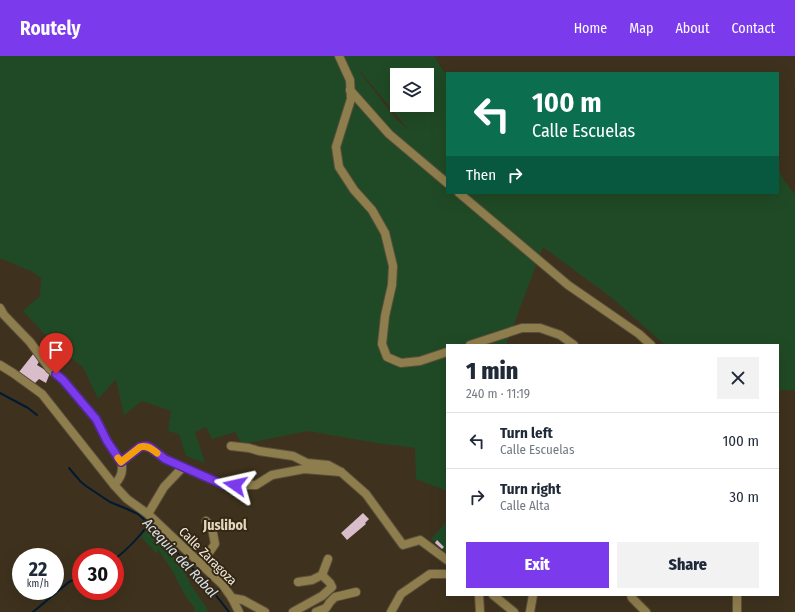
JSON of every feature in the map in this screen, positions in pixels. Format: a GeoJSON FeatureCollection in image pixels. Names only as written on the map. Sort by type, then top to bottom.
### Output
{"type":"FeatureCollection","features":[{"type":"Feature","properties":{"kind":"street"},"geometry":{"type":"LineString","coordinates":[[338,56],[350,80],[351,99],[336,147],[339,166],[354,190],[372,210],[385,233],[393,266],[392,285],[385,316],[382,344],[387,357],[401,364],[420,361],[446,352]]}},
{"type":"Feature","properties":{"kind":"street"},"geometry":{"type":"LineString","coordinates":[[350,90],[389,134],[446,182]]}},
{"type":"Feature","properties":{"kind":"street"},"geometry":{"type":"LineString","coordinates":[[460,194],[568,285],[639,334],[649,344]]}},
{"type":"Feature","properties":{"kind":"street"},"geometry":{"type":"LineString","coordinates":[[0,308],[30,342],[50,369],[63,380],[96,419],[107,441],[121,462],[123,469],[119,480],[114,485]]}},
{"type":"Feature","properties":{"kind":"street"},"geometry":{"type":"LineString","coordinates":[[473,344],[522,328],[540,328],[560,335],[573,344]]}},
{"type":"Feature","properties":{"kind":"street","name":"Calle Zaragoza"},"geometry":{"type":"LineString","coordinates":[[0,365],[42,394],[114,485],[127,499],[148,514],[227,589],[239,612]]}},
{"type":"Feature","properties":{"kind":"street"},"geometry":{"type":"LineString","coordinates":[[121,462],[140,447],[144,446],[151,448],[165,459],[224,485],[256,485],[272,475],[304,469],[341,472]]}},
{"type":"Feature","properties":{"kind":"street"},"geometry":{"type":"LineString","coordinates":[[231,446],[293,456],[307,462],[328,465],[341,472],[366,494],[403,544],[420,540],[446,559]]}},
{"type":"Feature","properties":{"kind":"street"},"geometry":{"type":"LineString","coordinates":[[148,514],[164,487],[183,467]]}},
{"type":"Feature","properties":{"kind":"street"},"geometry":{"type":"LineString","coordinates":[[201,564],[215,544],[212,528],[206,521]]}},
{"type":"Feature","properties":{"kind":"street"},"geometry":{"type":"LineString","coordinates":[[298,582],[312,580],[322,575],[328,560]]}},
{"type":"Feature","properties":{"kind":"street"},"geometry":{"type":"LineString","coordinates":[[391,612],[401,594],[430,574],[446,574]]}},
{"type":"Feature","properties":{"kind":"street"},"geometry":{"type":"LineString","coordinates":[[293,612],[322,596],[332,587],[322,575]]}},
{"type":"Feature","properties":{"kind":"street"},"geometry":{"type":"LineString","coordinates":[[316,612],[326,608],[335,597],[356,592]]}},
{"type":"Feature","properties":{"kind":"street"},"geometry":{"type":"LineString","coordinates":[[479,596],[480,612]]}},
{"type":"Feature","properties":{"kind":"street"},"geometry":{"type":"LineString","coordinates":[[494,596],[514,612]]}},
{"type":"Feature","properties":{"kind":"street"},"geometry":{"type":"LineString","coordinates":[[530,612],[533,596]]}},
{"type":"Feature","properties":{"kind":"street"},"geometry":{"type":"LineString","coordinates":[[631,596],[646,612]]}},
{"type":"Feature","properties":{"kind":"street"},"geometry":{"type":"LineString","coordinates":[[737,596],[737,612]]}},
{"type":"Feature","properties":{"kind":"street"},"geometry":{"type":"LineString","coordinates":[[232,598],[243,600],[265,612]]}},
{"type":"Feature","properties":{"kind":"green space"},"geometry":{"type":"Polygon","coordinates":[[[0,56],[434,56],[446,74],[446,194],[779,194],[779,171],[795,195],[795,390],[779,390],[779,344],[664,344],[612,298],[543,247],[506,344],[446,344],[446,491],[416,479],[415,448],[308,431],[242,444],[235,432],[212,439],[206,427],[195,432],[205,463],[186,456],[179,434],[168,431],[171,411],[142,401],[124,415],[116,379],[98,399],[83,367],[59,349],[23,311],[40,296],[41,278],[33,272],[0,258],[0,56]]]}},
{"type":"Feature","properties":{"kind":"green space"},"geometry":{"type":"Polygon","coordinates":[[[446,522],[446,552],[431,539],[446,522]]]}},
{"type":"Feature","properties":{"kind":"green space"},"geometry":{"type":"Polygon","coordinates":[[[147,529],[165,545],[184,571],[191,585],[208,610],[206,612],[194,612],[195,608],[186,597],[173,572],[158,549],[157,554],[141,537],[147,529]]]}},
{"type":"Feature","properties":{"kind":"building"},"geometry":{"type":"Polygon","coordinates":[[[34,353],[40,360],[37,365],[50,373],[46,383],[39,379],[35,383],[19,372],[34,353]]]}},
{"type":"Feature","properties":{"kind":"building"},"geometry":{"type":"Polygon","coordinates":[[[363,513],[369,519],[365,523],[366,524],[347,540],[341,533],[363,513]]]}},
{"type":"Feature","properties":{"kind":"building"},"geometry":{"type":"Polygon","coordinates":[[[437,540],[444,547],[442,549],[435,543],[437,540]]]}},
{"type":"Feature","properties":{"kind":"waterway"},"geometry":{"type":"LineString","coordinates":[[0,393],[28,408],[37,415]]}},
{"type":"Feature","properties":{"kind":"waterway","name":"Acequia del Rabal"},"geometry":{"type":"LineString","coordinates":[[69,468],[86,486],[110,502],[138,514],[204,580],[229,612]]}},
{"type":"Feature","properties":{"kind":"waterway"},"geometry":{"type":"LineString","coordinates":[[124,551],[149,524]]}},
{"type":"Feature","properties":{"kind":"waterway"},"geometry":{"type":"LineString","coordinates":[[33,612],[72,580]]}},
{"type":"Feature","properties":{"kind":"slow traffic"},"geometry":{"type":"LineString","coordinates":[[118,458],[121,462],[140,447],[144,446],[151,448],[157,453]]}},
{"type":"Feature","properties":{"kind":"district","name":"Juslibol"},"geometry":{"type":"Point","coordinates":[225,525]}},
{"type":"Feature","properties":{"kind":"route"},"geometry":{"type":"LineString","coordinates":[[56,374],[63,380],[96,419],[107,441],[121,462],[140,447],[147,446],[165,459],[224,485],[235,485]]}}]}
